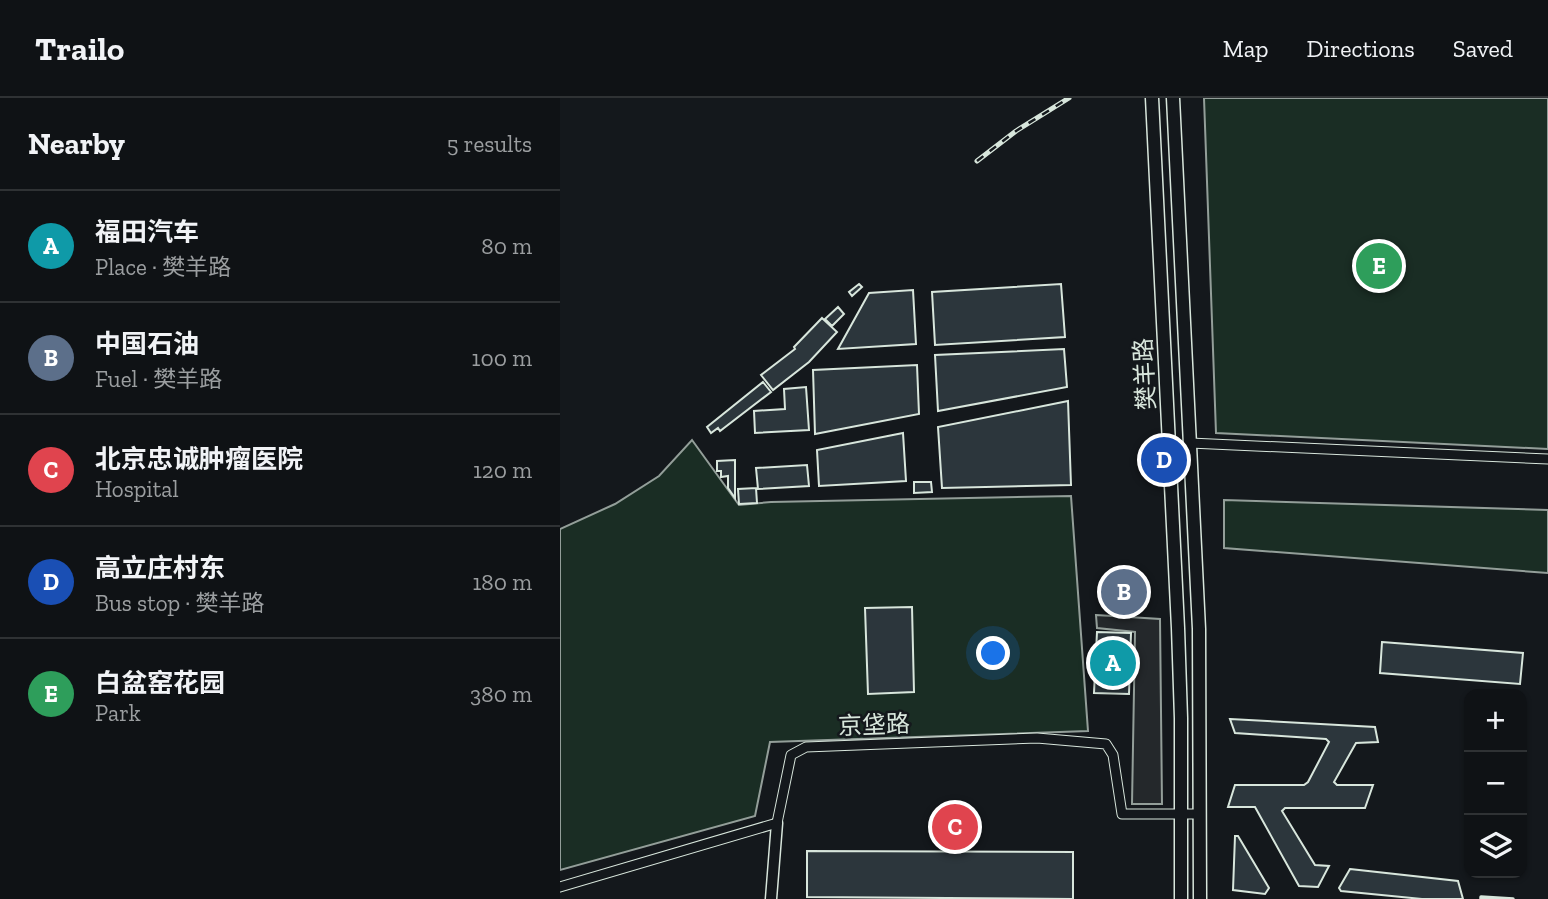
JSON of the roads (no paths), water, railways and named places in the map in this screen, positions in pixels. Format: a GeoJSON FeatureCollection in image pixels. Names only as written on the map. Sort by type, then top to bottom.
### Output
{"type":"FeatureCollection","features":[{"type":"Feature","properties":{"kind":"main road","name":"樊羊路"},"geometry":{"type":"LineString","coordinates":[[1152,98],[1178,628],[1181,899]]}},
{"type":"Feature","properties":{"kind":"main road","name":"樊羊路"},"geometry":{"type":"LineString","coordinates":[[1173,98],[1199,629],[1200,899]]}},
{"type":"Feature","properties":{"kind":"street"},"geometry":{"type":"LineString","coordinates":[[1190,443],[1548,459]]}},
{"type":"Feature","properties":{"kind":"street","name":"京垡路"},"geometry":{"type":"LineString","coordinates":[[777,823],[791,755],[806,747],[1037,738],[1106,744],[1113,755],[1122,814],[1200,814]]}},
{"type":"Feature","properties":{"kind":"street"},"geometry":{"type":"LineString","coordinates":[[560,887],[777,823],[771,899]]}},
{"type":"Feature","properties":{"kind":"railway"},"geometry":{"type":"LineString","coordinates":[[977,161],[1016,131],[1069,98]]}},
{"type":"Feature","properties":{"kind":"place","name":"白盆窑花园"},"geometry":{"type":"Point","coordinates":[1379,266]}},
{"type":"Feature","properties":{"kind":"place","name":"高立庄村东"},"geometry":{"type":"Point","coordinates":[1164,460]}},
{"type":"Feature","properties":{"kind":"place","name":"中国石油"},"geometry":{"type":"Point","coordinates":[1124,592]}},
{"type":"Feature","properties":{"kind":"place","name":"福田汽车"},"geometry":{"type":"Point","coordinates":[1113,663]}},
{"type":"Feature","properties":{"kind":"place","name":"北京忠诚肿瘤医院"},"geometry":{"type":"Point","coordinates":[955,827]}}]}
